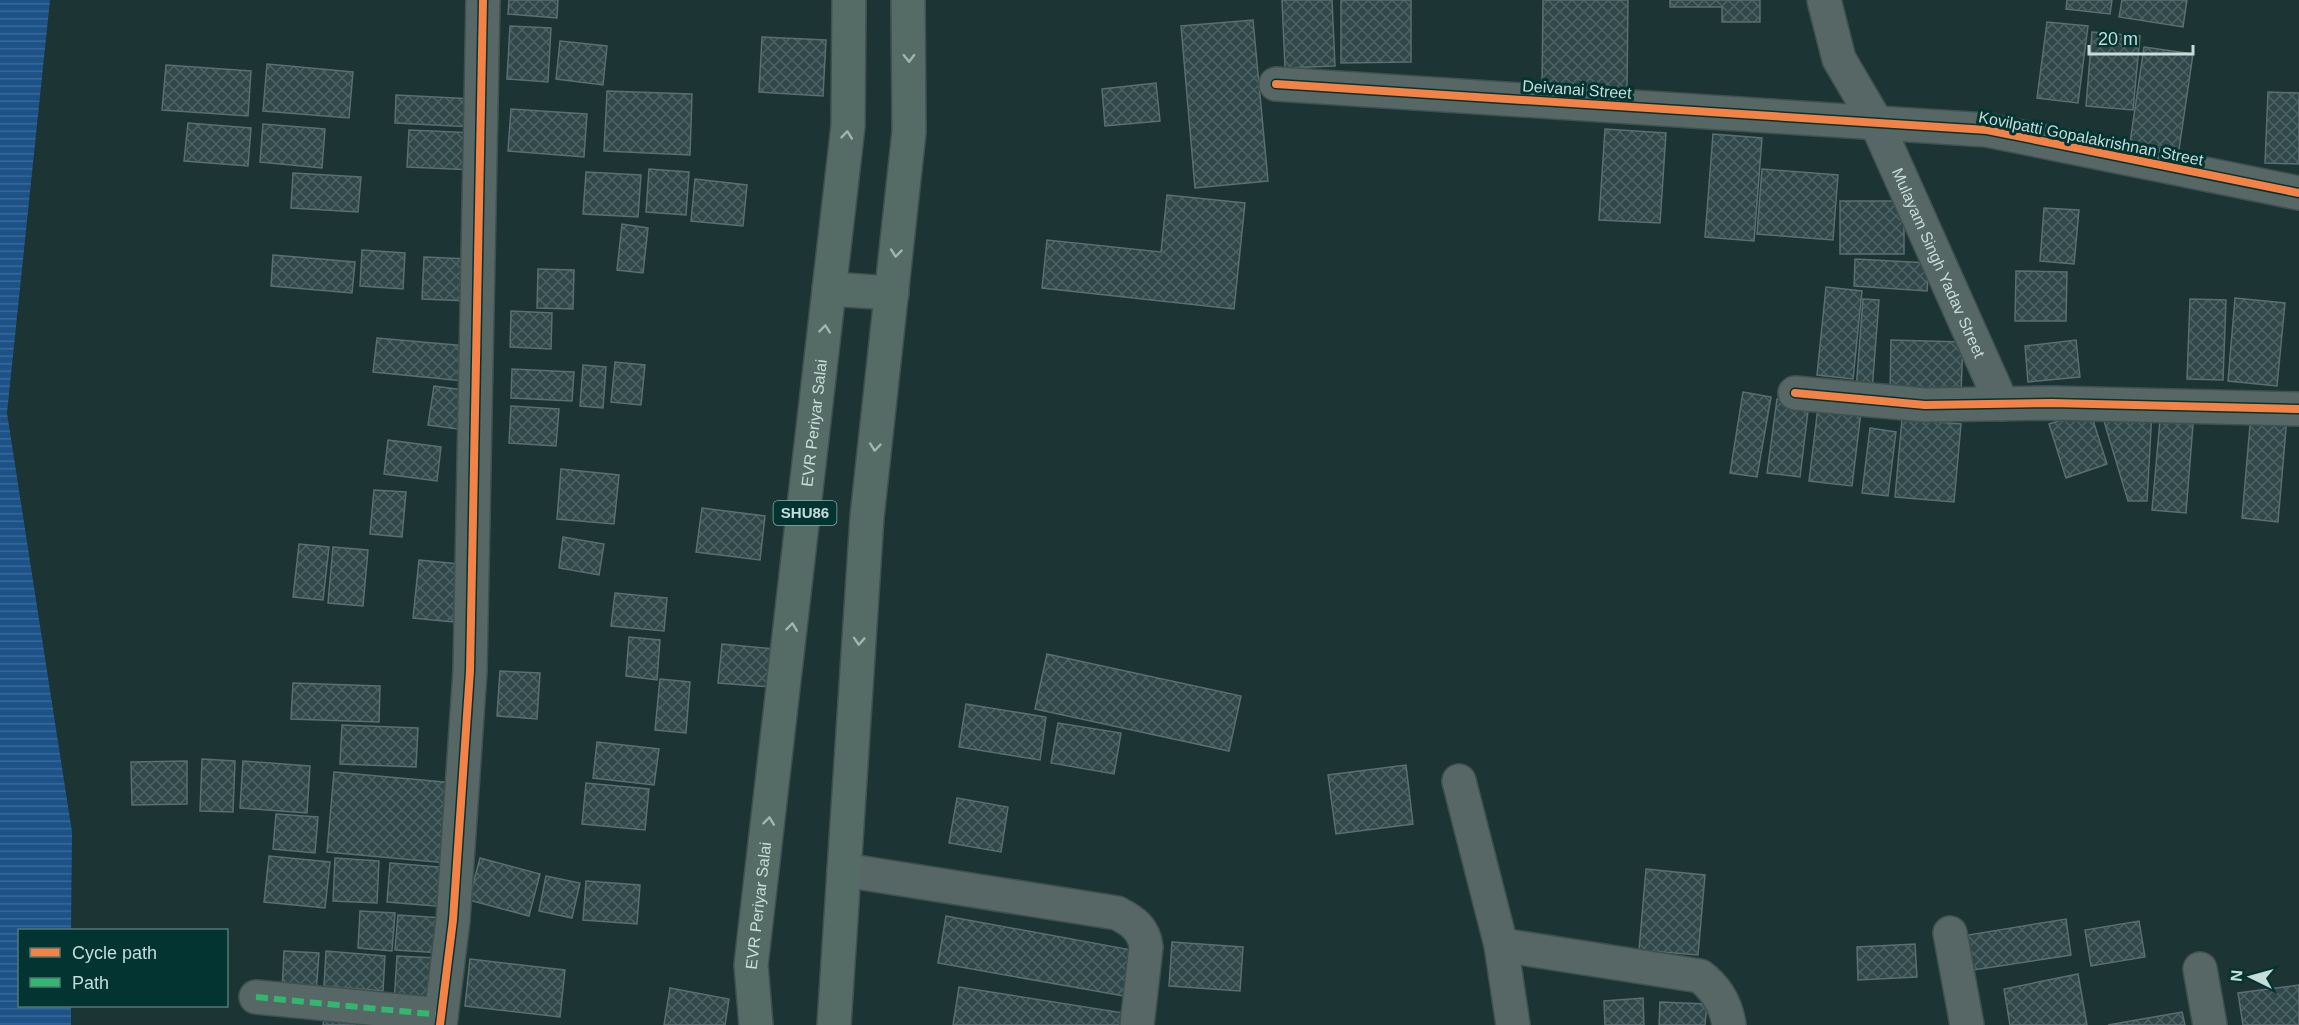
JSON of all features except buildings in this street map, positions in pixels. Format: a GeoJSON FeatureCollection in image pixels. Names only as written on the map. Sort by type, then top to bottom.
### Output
{"type":"FeatureCollection","features":[{"type":"Feature","properties":{"kind":"main road","name":"EVR Periyar Salai"},"geometry":{"type":"LineString","coordinates":[[756,1025],[751,965],[848,126],[849,0]]}},
{"type":"Feature","properties":{"kind":"main road"},"geometry":{"type":"LineString","coordinates":[[834,1025],[867,516],[909,132],[908,0]]}},
{"type":"Feature","properties":{"kind":"main road"},"geometry":{"type":"LineString","coordinates":[[829,289],[892,293]]}},
{"type":"Feature","properties":{"kind":"street"},"geometry":{"type":"LineString","coordinates":[[256,997],[441,1020],[453,920],[470,671],[483,0]]}},
{"type":"Feature","properties":{"kind":"street","name":"Mulayam Singh Yadav Street"},"geometry":{"type":"LineString","coordinates":[[1824,0],[1839,59],[1876,122],[2002,404]]}},
{"type":"Feature","properties":{"kind":"street","name":"Deivanai Street"},"geometry":{"type":"LineString","coordinates":[[1276,84],[1876,122]]}},
{"type":"Feature","properties":{"kind":"street","name":"Kovilpatti Gopalakrishnan Street"},"geometry":{"type":"LineString","coordinates":[[1876,122],[1987,130],[2299,193]]}},
{"type":"Feature","properties":{"kind":"street"},"geometry":{"type":"LineString","coordinates":[[1795,393],[1925,405],[2052,403],[2299,409]]}},
{"type":"Feature","properties":{"kind":"street"},"geometry":{"type":"LineString","coordinates":[[1459,782],[1501,945],[1513,1025]]}},
{"type":"Feature","properties":{"kind":"street"},"geometry":{"type":"LineString","coordinates":[[844,870],[1117,913],[1130,919],[1144,935],[1146,947],[1137,1025]]}},
{"type":"Feature","properties":{"kind":"street"},"geometry":{"type":"LineString","coordinates":[[1950,933],[1967,1025]]}},
{"type":"Feature","properties":{"kind":"street"},"geometry":{"type":"LineString","coordinates":[[1501,945],[1700,976],[1712,985],[1727,1014],[1729,1025]]}},
{"type":"Feature","properties":{"kind":"street"},"geometry":{"type":"LineString","coordinates":[[2200,969],[2210,1025]]}},
{"type":"Feature","properties":{"kind":"water"},"geometry":{"type":"Polygon","coordinates":[[[0,0],[50,0],[7,413],[72,832],[71,929],[18,929],[18,1007],[71,1007],[71,1025],[0,1025],[0,0]]]}},
{"type":"Feature","properties":{"kind":"marked path"},"geometry":{"type":"LineString","coordinates":[[256,997],[441,1015]]}},
{"type":"Feature","properties":{"kind":"cycle path"},"geometry":{"type":"LineString","coordinates":[[440,1025],[453,920],[470,671],[483,0]]}},
{"type":"Feature","properties":{"kind":"cycle path"},"geometry":{"type":"LineString","coordinates":[[1276,84],[1987,130],[2299,193]]}},
{"type":"Feature","properties":{"kind":"cycle path"},"geometry":{"type":"LineString","coordinates":[[1795,393],[1925,405],[2052,403],[2299,409]]}}]}
